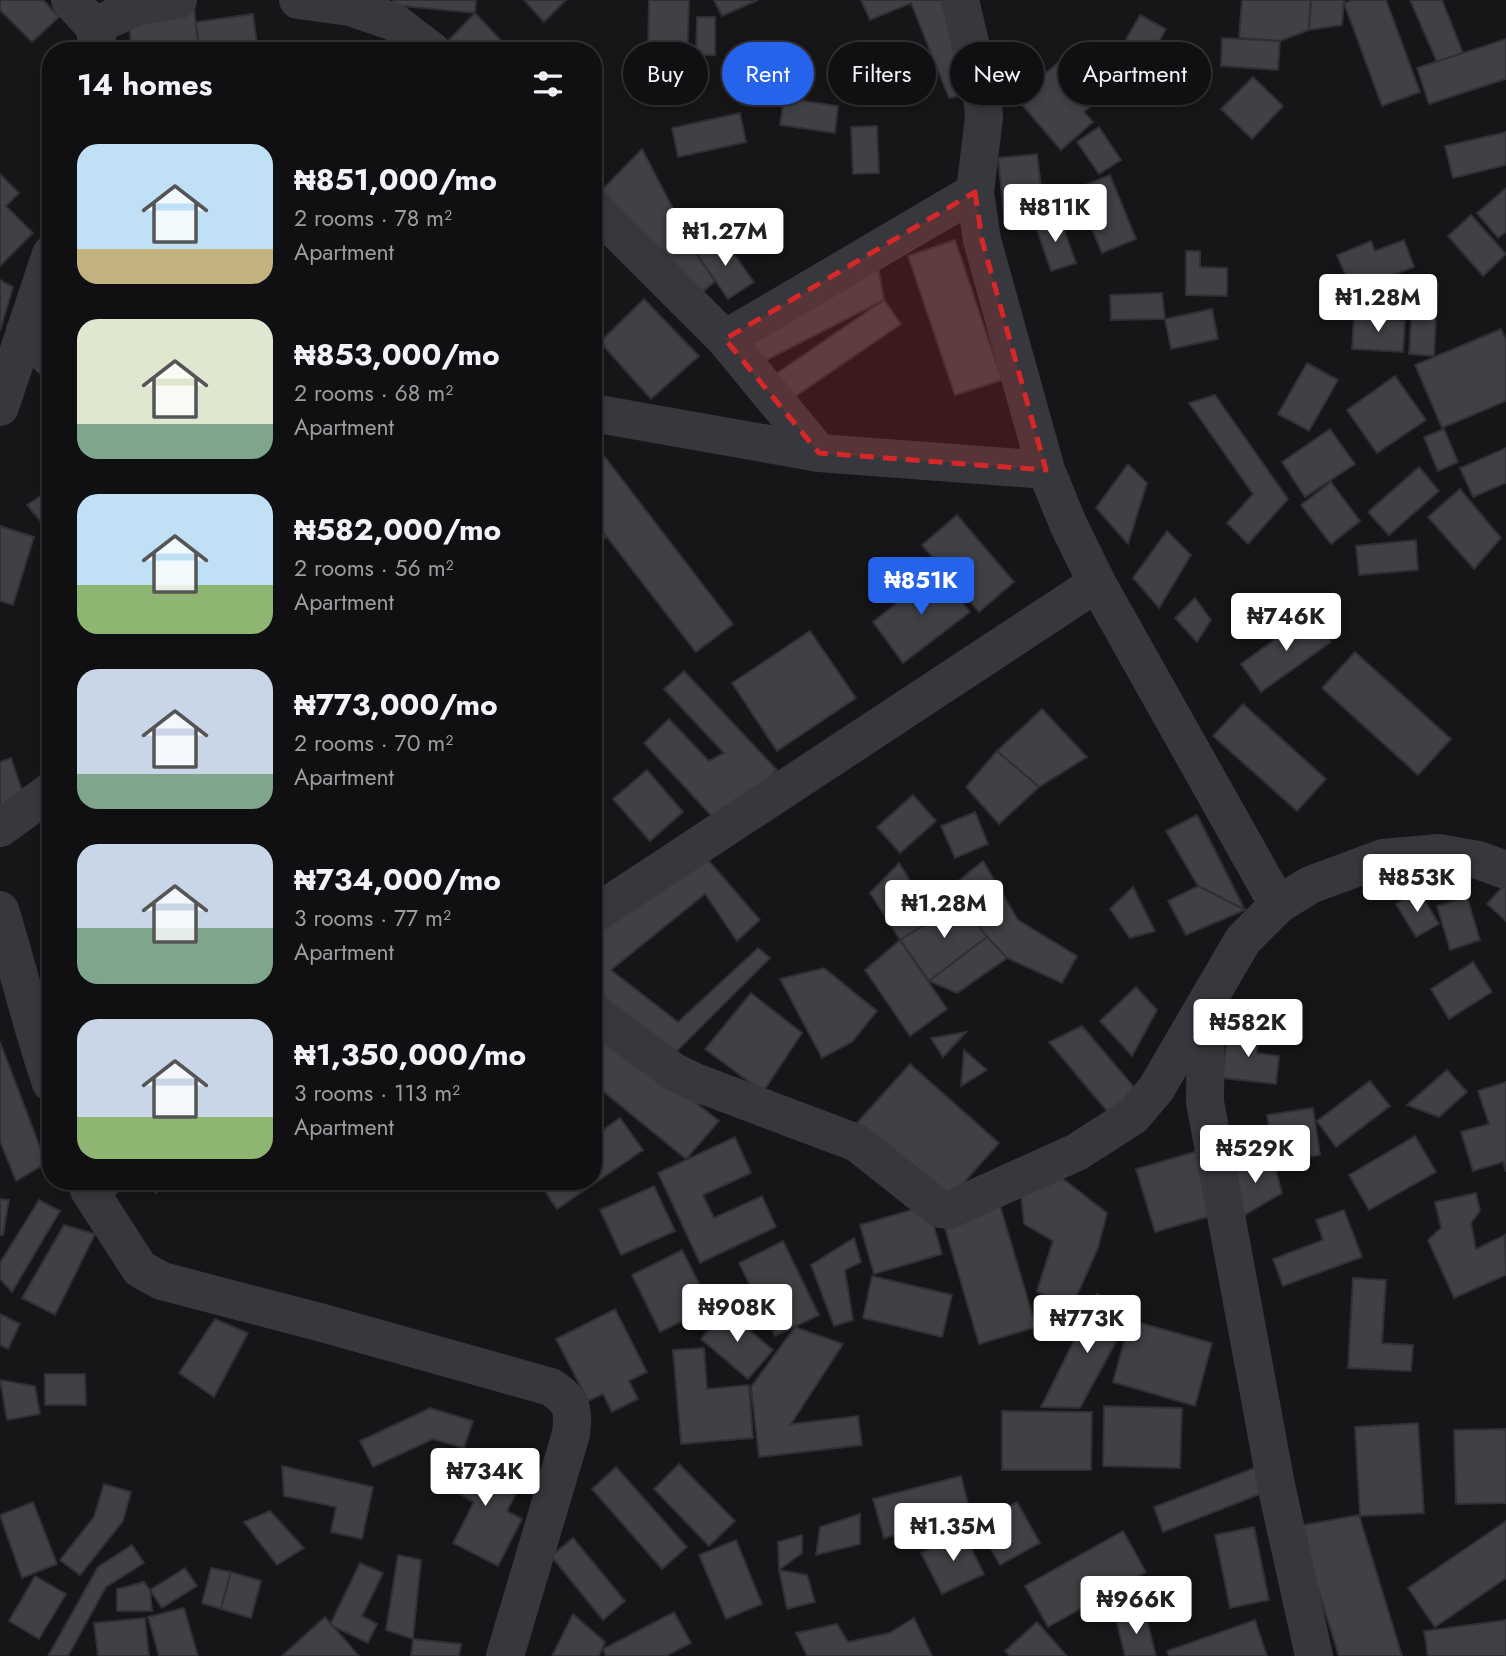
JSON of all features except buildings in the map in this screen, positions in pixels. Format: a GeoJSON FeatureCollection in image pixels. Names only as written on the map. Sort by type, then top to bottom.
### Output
{"type":"FeatureCollection","features":[{"type":"Feature","properties":{"kind":"street"},"geometry":{"type":"LineString","coordinates":[[88,26],[139,6],[178,0]]}},
{"type":"Feature","properties":{"kind":"street"},"geometry":{"type":"LineString","coordinates":[[298,0],[350,7],[394,22],[420,42]]}},
{"type":"Feature","properties":{"kind":"street"},"geometry":{"type":"LineString","coordinates":[[960,0],[982,94],[984,117],[975,192],[982,240],[1046,470],[1097,583],[1278,905]]}},
{"type":"Feature","properties":{"kind":"street"},"geometry":{"type":"LineString","coordinates":[[725,339],[975,192]]}},
{"type":"Feature","properties":{"kind":"street"},"geometry":{"type":"LineString","coordinates":[[602,216],[725,339],[819,453]]}},
{"type":"Feature","properties":{"kind":"street"},"geometry":{"type":"LineString","coordinates":[[0,407],[42,281]]}},
{"type":"Feature","properties":{"kind":"street"},"geometry":{"type":"LineString","coordinates":[[25,331],[42,349]]}},
{"type":"Feature","properties":{"kind":"street"},"geometry":{"type":"LineString","coordinates":[[602,415],[819,453],[1046,470]]}},
{"type":"Feature","properties":{"kind":"street"},"geometry":{"type":"LineString","coordinates":[[602,909],[1097,583]]}},
{"type":"Feature","properties":{"kind":"street"},"geometry":{"type":"LineString","coordinates":[[0,828],[42,798]]}},
{"type":"Feature","properties":{"kind":"street"},"geometry":{"type":"LineString","coordinates":[[602,1019],[674,1072],[857,1143],[940,1209],[948,1210],[1077,1152],[1133,1116],[1156,1089],[1242,940],[1278,905],[1310,885],[1383,858],[1439,853],[1478,860],[1506,870]]}},
{"type":"Feature","properties":{"kind":"street"},"geometry":{"type":"LineString","coordinates":[[0,910],[42,1058]]}},
{"type":"Feature","properties":{"kind":"street"},"geometry":{"type":"LineString","coordinates":[[1206,1001],[1205,1102],[1263,1422],[1314,1656]]}},
{"type":"Feature","properties":{"kind":"street"},"geometry":{"type":"LineString","coordinates":[[89,1190],[140,1269],[162,1281],[551,1387],[568,1399],[573,1415],[571,1434],[540,1530],[520,1610],[505,1656]]}},
{"type":"Feature","properties":{"kind":"highlighted area"},"geometry":{"type":"Polygon","coordinates":[[[975,192],[982,240],[1046,470],[819,453],[725,339],[975,192]]]}}]}
